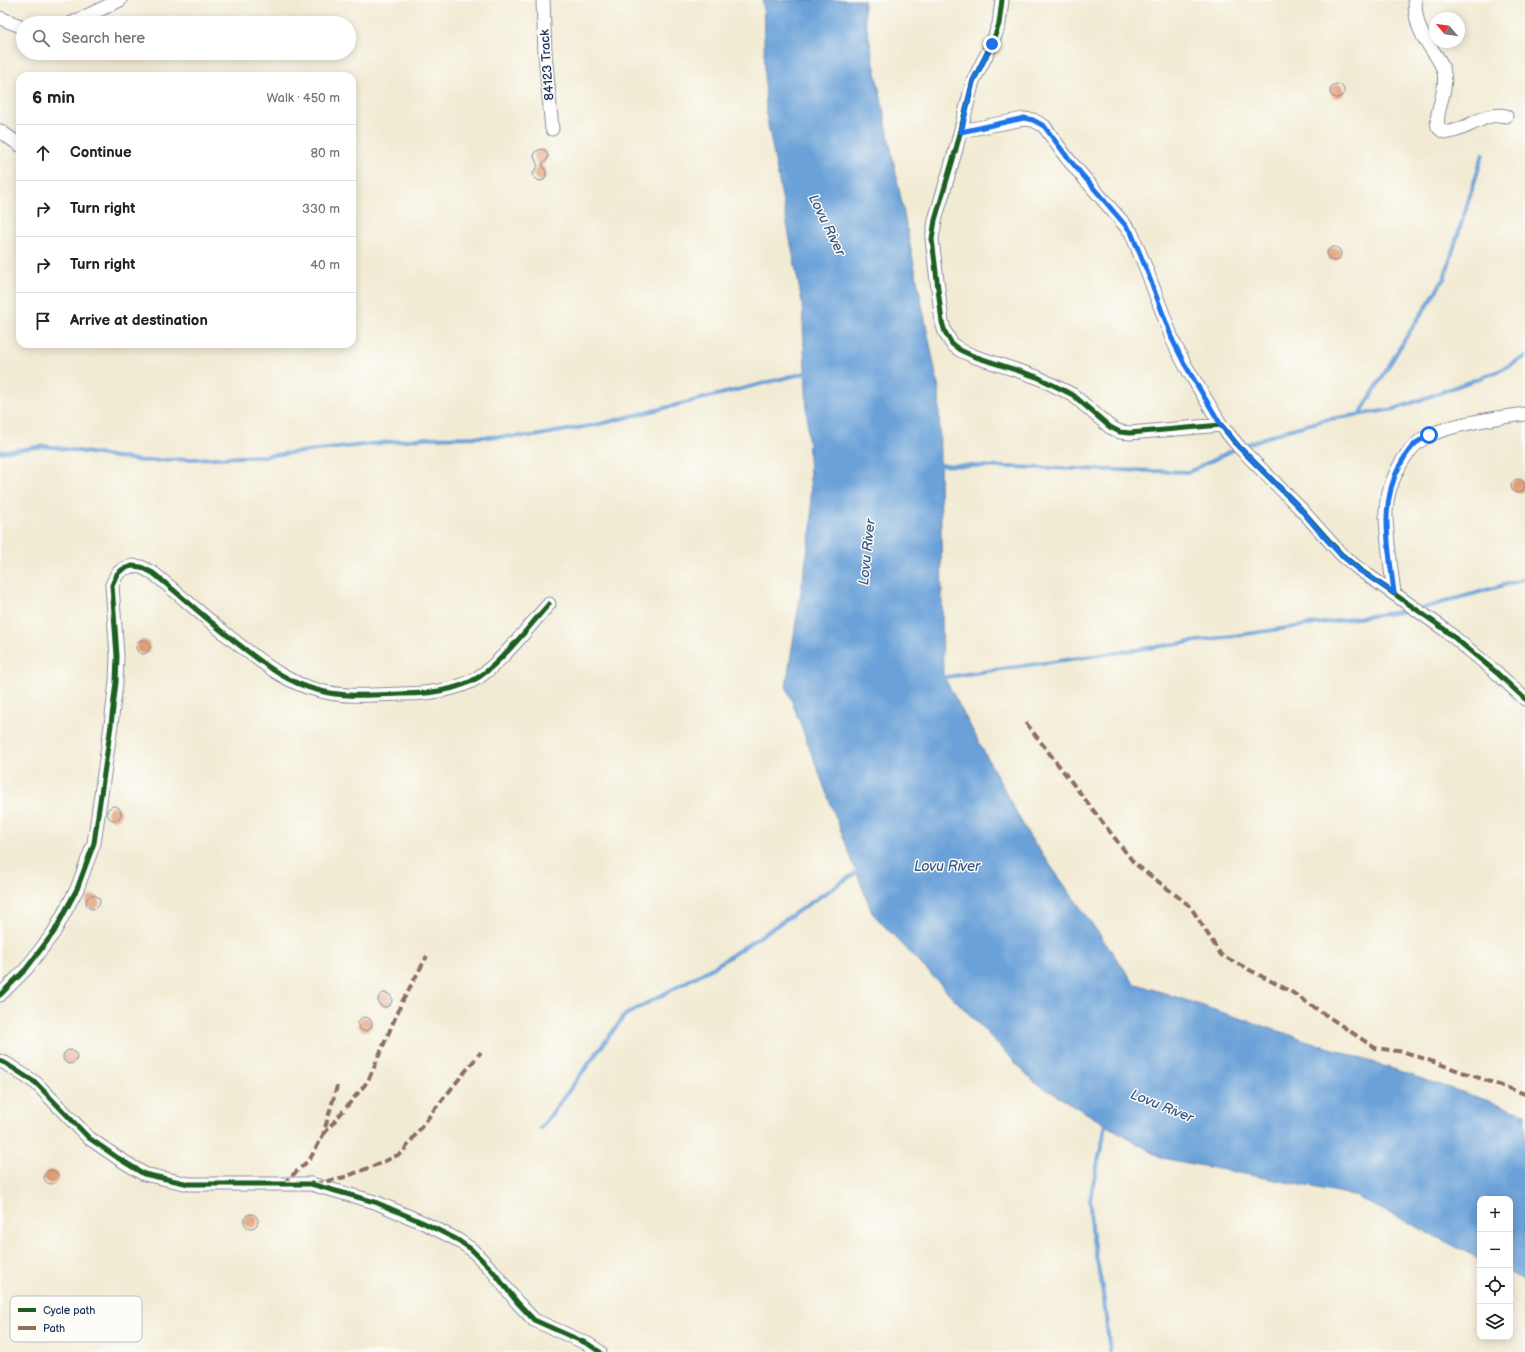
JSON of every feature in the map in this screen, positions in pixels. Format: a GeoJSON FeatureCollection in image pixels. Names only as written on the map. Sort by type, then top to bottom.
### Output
{"type":"FeatureCollection","features":[{"type":"Feature","properties":{"kind":"street"},"geometry":{"type":"LineString","coordinates":[[87,16],[120,0]]}},
{"type":"Feature","properties":{"kind":"street","name":"84123 Track"},"geometry":{"type":"LineString","coordinates":[[543,0],[545,54],[552,130]]}},
{"type":"Feature","properties":{"kind":"street"},"geometry":{"type":"LineString","coordinates":[[1002,0],[999,24],[992,44],[973,81],[961,132],[935,220],[932,239],[942,322],[945,332],[952,344],[960,350],[973,356],[1037,377],[1073,395],[1110,427],[1120,432],[1130,433],[1221,425]]}},
{"type":"Feature","properties":{"kind":"street"},"geometry":{"type":"LineString","coordinates":[[1415,0],[1415,10],[1419,26],[1425,40],[1444,71],[1446,81],[1444,95],[1438,115],[1438,127],[1441,130],[1450,132],[1490,116],[1499,114],[1506,116]]}},
{"type":"Feature","properties":{"kind":"street"},"geometry":{"type":"LineString","coordinates":[[0,18],[16,24]]}},
{"type":"Feature","properties":{"kind":"street"},"geometry":{"type":"LineString","coordinates":[[961,132],[1024,118],[1033,120],[1044,126],[1068,158],[1131,232],[1173,341],[1184,363],[1221,425],[1239,447],[1299,507],[1340,554],[1359,570],[1444,629],[1497,673],[1525,699]]}},
{"type":"Feature","properties":{"kind":"street"},"geometry":{"type":"LineString","coordinates":[[0,131],[16,142]]}},
{"type":"Feature","properties":{"kind":"street"},"geometry":{"type":"LineString","coordinates":[[1394,593],[1386,516],[1390,489],[1406,454],[1416,444],[1429,435],[1451,428],[1525,414]]}},
{"type":"Feature","properties":{"kind":"street"},"geometry":{"type":"LineString","coordinates":[[0,995],[26,969],[54,932],[77,889],[94,843],[116,682],[117,656],[112,586],[117,574],[123,569],[132,566],[141,567],[153,573],[227,635],[288,680],[317,690],[342,695],[422,694],[464,685],[487,672],[549,604]]}},
{"type":"Feature","properties":{"kind":"street"},"geometry":{"type":"LineString","coordinates":[[0,1061],[36,1083],[89,1138],[144,1174],[189,1184],[311,1184],[375,1202],[424,1223],[456,1239],[471,1249],[492,1270],[517,1302],[534,1320],[588,1344],[600,1352]]}},
{"type":"Feature","properties":{"kind":"water","name":"Lovu River"},"geometry":{"type":"Polygon","coordinates":[[[763,0],[864,0],[864,13],[939,390],[943,675],[1028,834],[1134,983],[1525,1113],[1525,1282],[1513,1276],[1513,1196],[1477,1196],[1477,1257],[1353,1195],[1162,1158],[1034,1082],[872,913],[786,686],[812,522],[802,302],[766,114],[763,0]]]}},
{"type":"Feature","properties":{"kind":"building"},"geometry":{"type":"Polygon","coordinates":[[[1337,84],[1342,86],[1344,91],[1342,96],[1337,98],[1332,96],[1330,91],[1332,86],[1337,84]]]}},
{"type":"Feature","properties":{"kind":"building"},"geometry":{"type":"Polygon","coordinates":[[[541,149],[545,150],[548,156],[547,160],[542,164],[546,172],[546,176],[544,180],[539,181],[534,177],[533,173],[538,166],[534,157],[535,152],[541,149]]]}},
{"type":"Feature","properties":{"kind":"building"},"geometry":{"type":"Polygon","coordinates":[[[1334,247],[1339,249],[1341,254],[1339,259],[1334,261],[1329,259],[1327,254],[1329,249],[1334,247]]]}},
{"type":"Feature","properties":{"kind":"building"},"geometry":{"type":"Polygon","coordinates":[[[1518,479],[1523,481],[1525,486],[1523,491],[1518,493],[1513,491],[1511,486],[1513,481],[1518,479]]]}},
{"type":"Feature","properties":{"kind":"building"},"geometry":{"type":"Polygon","coordinates":[[[143,640],[148,642],[150,647],[148,652],[143,654],[138,652],[136,647],[138,642],[143,640]]]}},
{"type":"Feature","properties":{"kind":"building"},"geometry":{"type":"Polygon","coordinates":[[[114,806],[119,808],[121,813],[119,818],[114,820],[109,818],[107,813],[109,808],[114,806]]]}},
{"type":"Feature","properties":{"kind":"building"},"geometry":{"type":"Polygon","coordinates":[[[93,895],[98,897],[100,902],[98,907],[93,909],[88,907],[86,902],[88,897],[93,895]]]}},
{"type":"Feature","properties":{"kind":"building"},"geometry":{"type":"Polygon","coordinates":[[[385,993],[390,995],[392,1000],[390,1005],[385,1007],[380,1005],[378,1000],[380,995],[385,993]]]}},
{"type":"Feature","properties":{"kind":"building"},"geometry":{"type":"Polygon","coordinates":[[[365,1017],[370,1019],[372,1024],[370,1029],[365,1031],[360,1029],[358,1024],[360,1019],[365,1017]]]}},
{"type":"Feature","properties":{"kind":"building"},"geometry":{"type":"Polygon","coordinates":[[[70,1050],[75,1052],[77,1057],[75,1062],[70,1064],[65,1062],[63,1057],[65,1052],[70,1050]]]}},
{"type":"Feature","properties":{"kind":"building"},"geometry":{"type":"Polygon","coordinates":[[[51,1170],[56,1172],[58,1177],[56,1182],[51,1184],[46,1182],[44,1177],[46,1172],[51,1170]]]}},
{"type":"Feature","properties":{"kind":"building"},"geometry":{"type":"Polygon","coordinates":[[[251,1214],[256,1216],[258,1221],[256,1226],[251,1228],[246,1226],[244,1221],[246,1216],[251,1214]]]}},
{"type":"Feature","properties":{"kind":"waterway"},"geometry":{"type":"LineString","coordinates":[[1360,414],[1405,339],[1444,279],[1483,154]]}},
{"type":"Feature","properties":{"kind":"waterway"},"geometry":{"type":"LineString","coordinates":[[935,465],[1189,472],[1239,447],[1288,430],[1324,420],[1395,409],[1499,371],[1525,357]]}},
{"type":"Feature","properties":{"kind":"waterway"},"geometry":{"type":"LineString","coordinates":[[0,452],[45,446],[142,461],[264,456],[426,438],[534,436],[600,424],[809,372]]}},
{"type":"Feature","properties":{"kind":"waterway"},"geometry":{"type":"LineString","coordinates":[[1420,609],[1525,579]]}},
{"type":"Feature","properties":{"kind":"waterway"},"geometry":{"type":"LineString","coordinates":[[939,678],[1413,610]]}},
{"type":"Feature","properties":{"kind":"waterway"},"geometry":{"type":"LineString","coordinates":[[541,1128],[625,1015],[714,967],[860,870]]}},
{"type":"Feature","properties":{"kind":"waterway"},"geometry":{"type":"LineString","coordinates":[[1107,1120],[1090,1199],[1091,1229],[1103,1293],[1110,1352]]}},
{"type":"Feature","properties":{"kind":"marked path"},"geometry":{"type":"LineString","coordinates":[[1026,723],[1134,863],[1190,906],[1221,955],[1290,991],[1375,1048],[1405,1052],[1525,1094]]}},
{"type":"Feature","properties":{"kind":"marked path"},"geometry":{"type":"LineString","coordinates":[[323,1135],[368,1081],[402,1002],[427,956]]}},
{"type":"Feature","properties":{"kind":"marked path"},"geometry":{"type":"LineString","coordinates":[[315,1184],[345,1177],[402,1153],[434,1110],[481,1052]]}},
{"type":"Feature","properties":{"kind":"marked path"},"geometry":{"type":"LineString","coordinates":[[283,1184],[310,1159],[323,1135],[337,1086]]}},
{"type":"Feature","properties":{"kind":"cycle path"},"geometry":{"type":"LineString","coordinates":[[1002,0],[999,24],[992,44],[973,81],[956,149],[935,220],[932,239],[942,322],[945,332],[952,344],[960,350],[973,356],[1037,377],[1073,395],[1110,427],[1120,432],[1130,433],[1221,425],[1239,447],[1299,507],[1341,554],[1359,569],[1444,629],[1497,673],[1525,699]]}},
{"type":"Feature","properties":{"kind":"cycle path"},"geometry":{"type":"LineString","coordinates":[[0,995],[26,969],[54,932],[77,889],[94,843],[116,682],[117,656],[112,585],[117,574],[123,569],[132,566],[141,567],[153,573],[234,641],[279,674],[307,687],[327,693],[348,695],[435,692],[458,687],[468,683],[495,664],[549,604]]}},
{"type":"Feature","properties":{"kind":"cycle path"},"geometry":{"type":"LineString","coordinates":[[0,1061],[36,1083],[89,1138],[144,1174],[189,1184],[311,1184],[375,1202],[424,1223],[456,1239],[471,1249],[492,1270],[517,1302],[534,1320],[588,1344],[600,1352]]}},
{"type":"Feature","properties":{"kind":"route"},"geometry":{"type":"LineString","coordinates":[[992,44],[973,81],[967,100],[961,132],[1024,118],[1033,120],[1044,126],[1068,158],[1119,216],[1131,232],[1173,341],[1184,363],[1221,425],[1239,447],[1299,507],[1340,554],[1359,570],[1394,593],[1386,516],[1390,489],[1406,454],[1416,444],[1429,435]]}}]}
